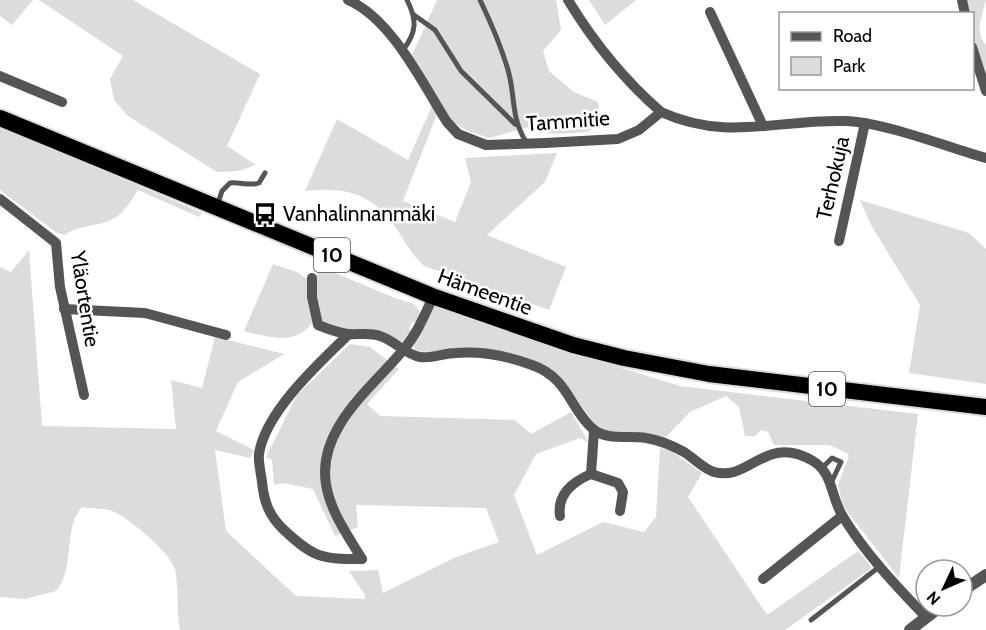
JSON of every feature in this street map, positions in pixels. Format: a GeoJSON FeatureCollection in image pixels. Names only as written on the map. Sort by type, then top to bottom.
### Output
{"type":"FeatureCollection","features":[{"type":"Feature","properties":{"kind":"highway","name":"Hämeentie"},"geometry":{"type":"LineString","coordinates":[[0,118],[433,297],[538,335],[663,366],[761,381],[985,407]]}},
{"type":"Feature","properties":{"kind":"street","name":"Tammitie"},"geometry":{"type":"LineString","coordinates":[[348,0],[360,6],[376,20],[402,51],[447,122],[458,134],[486,145],[618,139],[639,130],[661,112]]}},
{"type":"Feature","properties":{"kind":"street"},"geometry":{"type":"LineString","coordinates":[[568,0],[597,45],[616,68],[661,112],[699,126],[720,129],[839,121],[865,123],[986,158]]}},
{"type":"Feature","properties":{"kind":"street"},"geometry":{"type":"LineString","coordinates":[[710,12],[764,126]]}},
{"type":"Feature","properties":{"kind":"street"},"geometry":{"type":"LineString","coordinates":[[974,53],[986,91]]}},
{"type":"Feature","properties":{"kind":"street"},"geometry":{"type":"LineString","coordinates":[[0,76],[63,102]]}},
{"type":"Feature","properties":{"kind":"street","name":"Terhokuja"},"geometry":{"type":"LineString","coordinates":[[839,241],[865,123]]}},
{"type":"Feature","properties":{"kind":"street","name":"Yläortentie"},"geometry":{"type":"LineString","coordinates":[[0,199],[56,243],[64,309],[84,395]]}},
{"type":"Feature","properties":{"kind":"street"},"geometry":{"type":"LineString","coordinates":[[312,278],[312,297],[318,325],[349,334],[378,335],[421,357],[456,352],[477,353],[498,355],[533,365],[556,379],[594,430],[605,435],[646,438],[663,443],[684,453],[712,472],[739,470],[763,456],[787,452],[813,461],[822,468],[831,483],[836,505],[842,516],[880,566],[914,604]]}},
{"type":"Feature","properties":{"kind":"street"},"geometry":{"type":"LineString","coordinates":[[349,334],[304,378],[286,401],[270,426],[259,454],[264,501],[273,520],[308,551],[329,558],[362,559],[330,500],[325,470],[344,416],[405,349],[433,297]]}},
{"type":"Feature","properties":{"kind":"street"},"geometry":{"type":"LineString","coordinates":[[64,309],[145,314],[226,335]]}},
{"type":"Feature","properties":{"kind":"street"},"geometry":{"type":"LineString","coordinates":[[591,474],[594,430]]}},
{"type":"Feature","properties":{"kind":"street"},"geometry":{"type":"LineString","coordinates":[[560,516],[561,498],[573,484],[591,474],[618,483],[623,492],[620,511]]}},
{"type":"Feature","properties":{"kind":"street"},"geometry":{"type":"LineString","coordinates":[[762,579],[842,516]]}},
{"type":"Feature","properties":{"kind":"street"},"geometry":{"type":"LineString","coordinates":[[910,630],[925,618]]}},
{"type":"Feature","properties":{"kind":"lane"},"geometry":{"type":"LineString","coordinates":[[402,51],[411,39],[416,26],[407,0]]}},
{"type":"Feature","properties":{"kind":"lane"},"geometry":{"type":"LineString","coordinates":[[480,0],[496,33],[509,72],[515,124]]}},
{"type":"Feature","properties":{"kind":"lane"},"geometry":{"type":"LineString","coordinates":[[414,15],[435,30],[461,71],[515,124],[526,144]]}},
{"type":"Feature","properties":{"kind":"lane"},"geometry":{"type":"LineString","coordinates":[[216,207],[222,191],[230,183],[259,183],[265,173]]}},
{"type":"Feature","properties":{"kind":"lane"},"geometry":{"type":"LineString","coordinates":[[822,468],[832,458],[841,462],[831,483]]}},
{"type":"Feature","properties":{"kind":"lane"},"geometry":{"type":"LineString","coordinates":[[811,620],[880,566]]}},
{"type":"Feature","properties":{"kind":"green space"},"geometry":{"type":"Polygon","coordinates":[[[0,0],[33,0],[12,25],[0,16],[0,0]]]}},
{"type":"Feature","properties":{"kind":"green space"},"geometry":{"type":"Polygon","coordinates":[[[39,0],[133,0],[260,74],[227,146],[256,165],[238,171],[217,172],[128,116],[114,100],[110,79],[123,56],[39,0]]]}},
{"type":"Feature","properties":{"kind":"green space"},"geometry":{"type":"Polygon","coordinates":[[[437,0],[556,0],[561,30],[543,51],[549,71],[574,92],[598,102],[601,123],[587,132],[553,134],[529,127],[489,138],[468,131],[450,120],[412,55],[437,0]]]}},
{"type":"Feature","properties":{"kind":"green space"},"geometry":{"type":"Polygon","coordinates":[[[589,0],[636,0],[605,25],[589,0]]]}},
{"type":"Feature","properties":{"kind":"green space"},"geometry":{"type":"Polygon","coordinates":[[[966,0],[986,0],[981,18],[980,35],[986,45],[986,82],[974,40],[974,12],[968,12],[966,0]]]}},
{"type":"Feature","properties":{"kind":"green space"},"geometry":{"type":"Polygon","coordinates":[[[432,106],[437,114],[403,201],[455,222],[471,182],[465,158],[557,153],[545,182],[487,235],[566,267],[549,310],[424,266],[391,221],[382,211],[363,198],[342,191],[305,191],[337,119],[408,160],[432,106]]]}},
{"type":"Feature","properties":{"kind":"green space"},"geometry":{"type":"Polygon","coordinates":[[[0,127],[202,213],[199,217],[138,190],[125,209],[107,222],[71,231],[65,235],[57,233],[0,190],[0,127]]]}},
{"type":"Feature","properties":{"kind":"green space"},"geometry":{"type":"Polygon","coordinates":[[[860,200],[969,233],[986,249],[986,384],[909,373],[920,305],[871,225],[860,200]]]}},
{"type":"Feature","properties":{"kind":"green space"},"geometry":{"type":"Polygon","coordinates":[[[29,250],[42,426],[176,429],[171,380],[202,388],[215,337],[284,354],[238,382],[216,431],[254,450],[250,458],[215,450],[226,531],[296,596],[365,599],[365,595],[349,571],[378,570],[383,593],[456,557],[499,542],[486,508],[356,505],[358,527],[335,536],[313,489],[283,483],[274,485],[272,460],[266,457],[297,395],[350,344],[370,347],[399,369],[367,404],[380,416],[515,420],[531,434],[571,412],[589,443],[580,438],[536,454],[514,495],[537,555],[603,522],[644,532],[656,517],[660,448],[671,451],[702,473],[688,497],[767,615],[858,551],[872,568],[785,630],[180,630],[177,584],[172,562],[157,544],[126,519],[106,509],[82,507],[72,526],[66,571],[56,591],[25,599],[0,597],[0,267],[11,272],[29,250]]]}},
{"type":"Feature","properties":{"kind":"green space"},"geometry":{"type":"Polygon","coordinates":[[[273,264],[297,272],[307,279],[312,323],[297,335],[280,338],[244,331],[273,264]]]}},
{"type":"Feature","properties":{"kind":"green space"},"geometry":{"type":"Polygon","coordinates":[[[321,267],[414,304],[422,315],[417,323],[412,322],[409,328],[412,331],[404,342],[350,332],[322,323],[314,280],[321,267]]]}},
{"type":"Feature","properties":{"kind":"green space"},"geometry":{"type":"Polygon","coordinates":[[[436,305],[573,353],[680,386],[918,414],[899,578],[843,506],[838,485],[849,456],[847,453],[829,445],[774,445],[768,432],[761,430],[755,436],[745,436],[739,407],[726,396],[690,412],[664,439],[610,432],[597,428],[569,388],[534,361],[415,351],[421,326],[428,313],[436,305]]]}},
{"type":"Feature","properties":{"kind":"place","name":"Vanhalinnanmäki"},"geometry":{"type":"Point","coordinates":[265,214]}}]}
